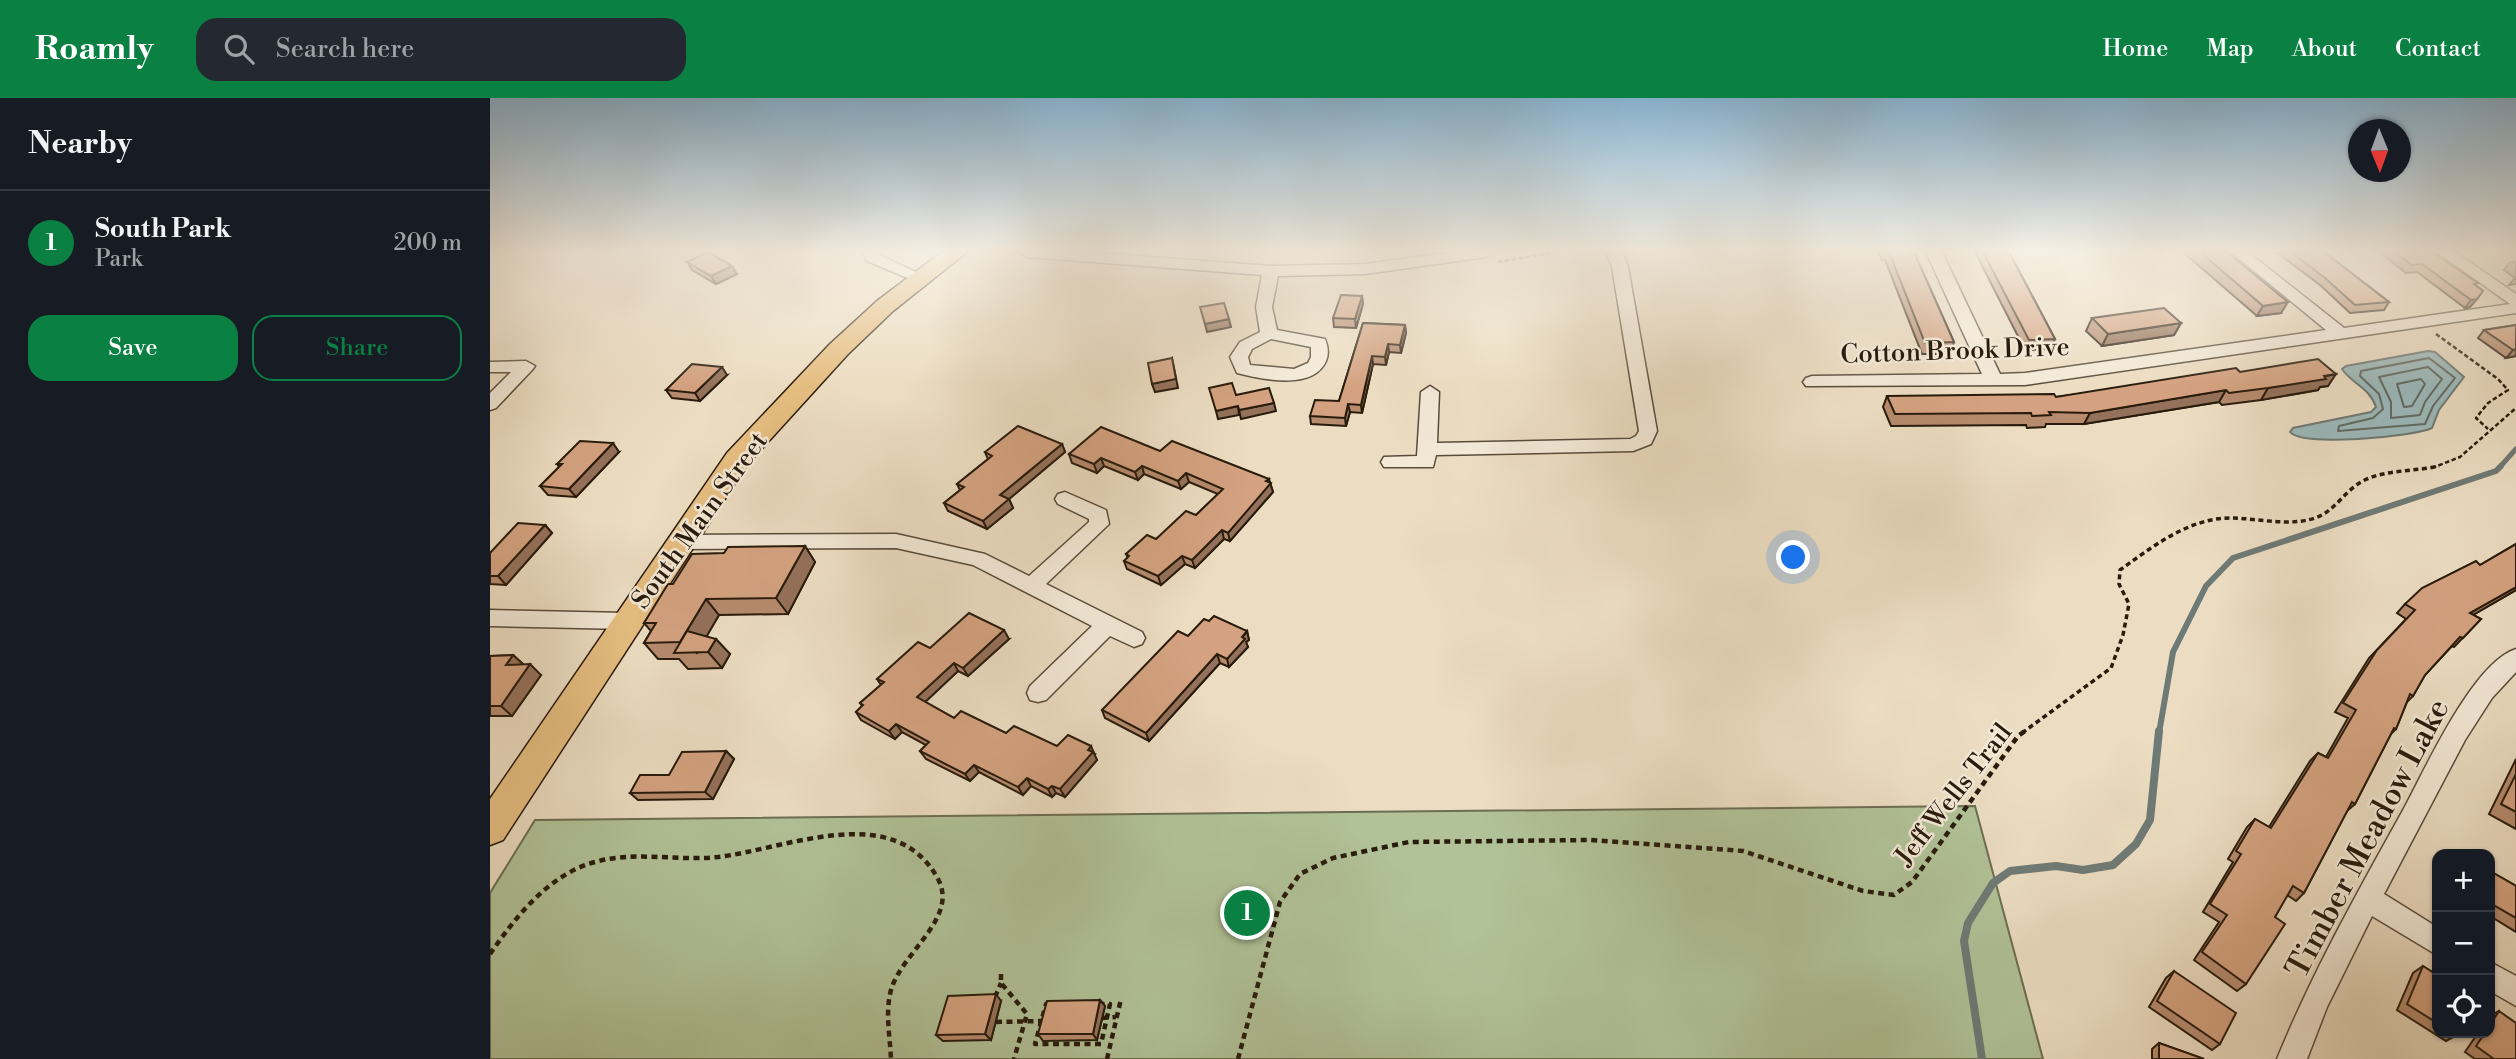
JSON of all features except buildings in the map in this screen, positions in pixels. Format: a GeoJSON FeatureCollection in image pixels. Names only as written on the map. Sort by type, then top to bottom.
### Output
{"type":"FeatureCollection","features":[{"type":"Feature","properties":{"kind":"highway","name":"South Main Street"},"geometry":{"type":"LineString","coordinates":[[490,829],[626,621],[737,459],[867,323],[898,297]]}},
{"type":"Feature","properties":{"kind":"street"},"geometry":{"type":"LineString","coordinates":[[1266,297],[1264,307],[1269,334]]}},
{"type":"Feature","properties":{"kind":"street"},"geometry":{"type":"LineString","coordinates":[[1427,449],[1633,445],[1644,440],[1648,431],[1625,297]]}},
{"type":"Feature","properties":{"kind":"street"},"geometry":{"type":"LineString","coordinates":[[1955,297],[1994,380]]}},
{"type":"Feature","properties":{"kind":"street"},"geometry":{"type":"LineString","coordinates":[[2295,297],[2341,334]]}},
{"type":"Feature","properties":{"kind":"street","name":"Cotton Brook Drive"},"geometry":{"type":"LineString","coordinates":[[1812,382],[1994,380],[2059,375],[2516,308]]}},
{"type":"Feature","properties":{"kind":"street"},"geometry":{"type":"LineString","coordinates":[[490,367],[526,366],[490,404]]}},
{"type":"Feature","properties":{"kind":"street"},"geometry":{"type":"LineString","coordinates":[[1391,462],[1426,462],[1430,392]]}},
{"type":"Feature","properties":{"kind":"street"},"geometry":{"type":"LineString","coordinates":[[1031,586],[1099,524],[1099,515],[1065,499]]}},
{"type":"Feature","properties":{"kind":"street"},"geometry":{"type":"LineString","coordinates":[[681,542],[896,541],[978,559],[1134,638]]}},
{"type":"Feature","properties":{"kind":"street"},"geometry":{"type":"LineString","coordinates":[[490,618],[626,621]]}},
{"type":"Feature","properties":{"kind":"street"},"geometry":{"type":"LineString","coordinates":[[1038,693],[1108,624]]}},
{"type":"Feature","properties":{"kind":"street","name":"Timber Meadow Lake"},"geometry":{"type":"LineString","coordinates":[[2292,1059],[2303,1030],[2368,899],[2471,709],[2516,658]]}},
{"type":"Feature","properties":{"kind":"street"},"geometry":{"type":"LineString","coordinates":[[2368,899],[2432,939]]}},
{"type":"Feature","properties":{"kind":"street"},"geometry":{"type":"LineString","coordinates":[[2495,978],[2516,992]]}},
{"type":"Feature","properties":{"kind":"path"},"geometry":{"type":"LineString","coordinates":[[2433,332],[2498,379],[2508,390],[2488,404],[2476,418],[2488,429]]}},
{"type":"Feature","properties":{"kind":"path","name":"Jeff Wells Trail"},"geometry":{"type":"LineString","coordinates":[[1238,1059],[1280,902],[1300,874],[1333,858],[1409,842],[1591,840],[1743,851],[1863,891],[1894,895],[1912,882],[2018,736],[2111,668],[2123,635],[2129,604],[2119,584],[2120,570],[2162,540],[2210,521],[2227,517],[2291,522],[2315,519],[2335,508],[2349,490],[2363,481],[2382,474],[2422,470],[2452,461],[2516,408]]}},
{"type":"Feature","properties":{"kind":"path"},"geometry":{"type":"LineString","coordinates":[[490,954],[514,921],[549,886],[589,863],[636,854],[715,857],[818,838],[870,833],[900,840],[921,852],[939,881],[943,900],[934,926],[904,961],[892,989],[886,1017],[891,1059]]}},
{"type":"Feature","properties":{"kind":"path"},"geometry":{"type":"LineString","coordinates":[[992,1001],[1001,983],[1001,974]]}},
{"type":"Feature","properties":{"kind":"path"},"geometry":{"type":"LineString","coordinates":[[1001,983],[1027,1014],[1014,1059]]}},
{"type":"Feature","properties":{"kind":"path"},"geometry":{"type":"LineString","coordinates":[[1107,1059],[1121,999]]}},
{"type":"Feature","properties":{"kind":"path"},"geometry":{"type":"LineString","coordinates":[[1046,1004],[1110,1004],[1104,1018],[1101,1044],[1035,1044],[1046,1004]]}},
{"type":"Feature","properties":{"kind":"path"},"geometry":{"type":"LineString","coordinates":[[1104,1018],[1116,1017]]}},
{"type":"Feature","properties":{"kind":"path"},"geometry":{"type":"LineString","coordinates":[[996,1022],[1049,1020]]}},
{"type":"Feature","properties":{"kind":"green space"},"geometry":{"type":"Polygon","coordinates":[[[1975,806],[2043,1059],[490,1059],[490,893],[535,820],[1975,806]]]}},
{"type":"Feature","properties":{"kind":"water"},"geometry":{"type":"Polygon","coordinates":[[[2435,352],[2464,377],[2439,410],[2432,428],[2403,435],[2335,440],[2299,437],[2290,432],[2293,428],[2371,412],[2376,407],[2370,395],[2342,369],[2346,366],[2435,352]]]}},
{"type":"Feature","properties":{"kind":"waterway"},"geometry":{"type":"LineString","coordinates":[[2499,468],[2516,449]]}},
{"type":"Feature","properties":{"kind":"waterway"},"geometry":{"type":"LineString","coordinates":[[2159,733],[2173,652],[2206,586],[2233,558],[2499,468]]}},
{"type":"Feature","properties":{"kind":"waterway"},"geometry":{"type":"LineString","coordinates":[[1982,1059],[1964,941],[1968,923],[1993,883],[2010,871],[2056,866],[2083,870],[2113,865],[2136,844],[2150,820],[2159,731]]}},
{"type":"Feature","properties":{"kind":"place","name":"South Park"},"geometry":{"type":"Point","coordinates":[1247,913]}}]}
